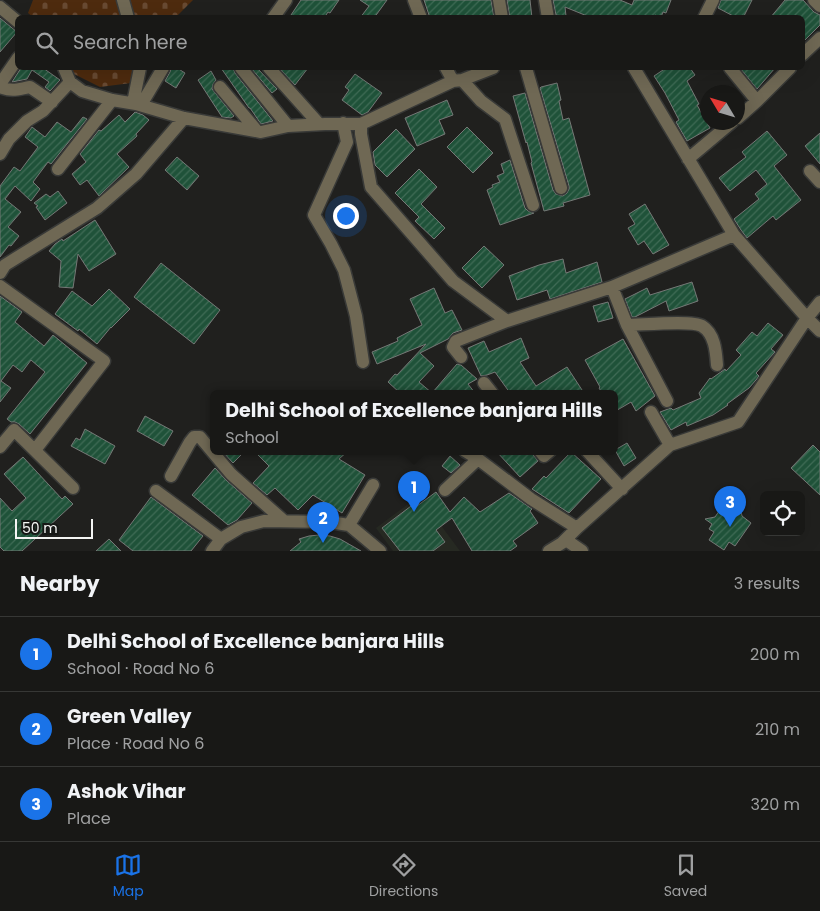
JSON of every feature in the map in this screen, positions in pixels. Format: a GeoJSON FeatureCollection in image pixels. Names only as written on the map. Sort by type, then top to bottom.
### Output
{"type":"FeatureCollection","features":[{"type":"Feature","properties":{"kind":"street"},"geometry":{"type":"LineString","coordinates":[[123,0],[127,15]]}},
{"type":"Feature","properties":{"kind":"street"},"geometry":{"type":"LineString","coordinates":[[275,15],[286,0]]}},
{"type":"Feature","properties":{"kind":"street"},"geometry":{"type":"LineString","coordinates":[[414,0],[421,15]]}},
{"type":"Feature","properties":{"kind":"street"},"geometry":{"type":"LineString","coordinates":[[499,0],[502,15]]}},
{"type":"Feature","properties":{"kind":"street"},"geometry":{"type":"LineString","coordinates":[[545,0],[548,15]]}},
{"type":"Feature","properties":{"kind":"street"},"geometry":{"type":"LineString","coordinates":[[706,15],[713,0]]}},
{"type":"Feature","properties":{"kind":"street"},"geometry":{"type":"LineString","coordinates":[[814,0],[820,6]]}},
{"type":"Feature","properties":{"kind":"street"},"geometry":{"type":"LineString","coordinates":[[0,7],[15,20]]}},
{"type":"Feature","properties":{"kind":"street"},"geometry":{"type":"LineString","coordinates":[[805,52],[820,38]]}},
{"type":"Feature","properties":{"kind":"street"},"geometry":{"type":"LineString","coordinates":[[15,62],[0,85],[14,90],[30,87],[52,102]]}},
{"type":"Feature","properties":{"kind":"street"},"geometry":{"type":"LineString","coordinates":[[65,70],[70,82],[82,91],[112,100],[137,104],[184,118],[261,132],[288,126],[361,124],[457,80],[487,70]]}},
{"type":"Feature","properties":{"kind":"street"},"geometry":{"type":"LineString","coordinates":[[137,104],[140,70]]}},
{"type":"Feature","properties":{"kind":"street"},"geometry":{"type":"LineString","coordinates":[[137,104],[162,70]]}},
{"type":"Feature","properties":{"kind":"street"},"geometry":{"type":"LineString","coordinates":[[243,70],[288,126]]}},
{"type":"Feature","properties":{"kind":"street"},"geometry":{"type":"LineString","coordinates":[[271,70],[322,124]]}},
{"type":"Feature","properties":{"kind":"street"},"geometry":{"type":"LineString","coordinates":[[448,70],[481,101],[505,119],[533,205]]}},
{"type":"Feature","properties":{"kind":"street"},"geometry":{"type":"LineString","coordinates":[[527,70],[561,188]]}},
{"type":"Feature","properties":{"kind":"street"},"geometry":{"type":"LineString","coordinates":[[635,70],[734,235],[820,331]]}},
{"type":"Feature","properties":{"kind":"street"},"geometry":{"type":"LineString","coordinates":[[732,70],[757,101]]}},
{"type":"Feature","properties":{"kind":"street"},"geometry":{"type":"LineString","coordinates":[[745,112],[788,70]]}},
{"type":"Feature","properties":{"kind":"street"},"geometry":{"type":"LineString","coordinates":[[0,154],[9,139],[27,121],[52,102],[70,82]]}},
{"type":"Feature","properties":{"kind":"street"},"geometry":{"type":"LineString","coordinates":[[220,87],[257,131]]}},
{"type":"Feature","properties":{"kind":"street"},"geometry":{"type":"LineString","coordinates":[[58,169],[112,100]]}},
{"type":"Feature","properties":{"kind":"street"},"geometry":{"type":"LineString","coordinates":[[0,273],[5,265],[96,208],[136,174],[184,118]]}},
{"type":"Feature","properties":{"kind":"street"},"geometry":{"type":"LineString","coordinates":[[342,124],[347,142],[314,215],[344,270],[356,316],[363,362]]}},
{"type":"Feature","properties":{"kind":"street"},"geometry":{"type":"LineString","coordinates":[[361,124],[361,134],[371,187],[453,281],[508,321]]}},
{"type":"Feature","properties":{"kind":"street"},"geometry":{"type":"LineString","coordinates":[[688,159],[722,130]]}},
{"type":"Feature","properties":{"kind":"street"},"geometry":{"type":"LineString","coordinates":[[810,171],[820,182]]}},
{"type":"Feature","properties":{"kind":"street"},"geometry":{"type":"LineString","coordinates":[[461,357],[453,347],[456,341],[508,321],[612,287],[734,235]]}},
{"type":"Feature","properties":{"kind":"street"},"geometry":{"type":"LineString","coordinates":[[0,286],[104,361],[35,450]]}},
{"type":"Feature","properties":{"kind":"street"},"geometry":{"type":"LineString","coordinates":[[612,287],[627,325],[667,401]]}},
{"type":"Feature","properties":{"kind":"street"},"geometry":{"type":"LineString","coordinates":[[549,551],[562,544],[576,528],[670,445],[738,422],[807,318],[820,302]]}},
{"type":"Feature","properties":{"kind":"street"},"geometry":{"type":"LineString","coordinates":[[627,325],[692,323],[702,326],[716,347],[717,366]]}},
{"type":"Feature","properties":{"kind":"street"},"geometry":{"type":"LineString","coordinates":[[484,383],[490,390]]}},
{"type":"Feature","properties":{"kind":"street"},"geometry":{"type":"LineString","coordinates":[[652,412],[670,445]]}},
{"type":"Feature","properties":{"kind":"street"},"geometry":{"type":"LineString","coordinates":[[0,447],[14,430],[73,488]]}},
{"type":"Feature","properties":{"kind":"street"},"geometry":{"type":"LineString","coordinates":[[171,476],[194,438],[200,437],[210,449]]}},
{"type":"Feature","properties":{"kind":"street"},"geometry":{"type":"LineString","coordinates":[[216,455],[232,474],[284,521]]}},
{"type":"Feature","properties":{"kind":"street"},"geometry":{"type":"LineString","coordinates":[[472,455],[531,499],[576,528]]}},
{"type":"Feature","properties":{"kind":"street"},"geometry":{"type":"LineString","coordinates":[[592,455],[622,489]]}},
{"type":"Feature","properties":{"kind":"street"},"geometry":{"type":"LineString","coordinates":[[445,490],[478,459]]}},
{"type":"Feature","properties":{"kind":"street"},"geometry":{"type":"LineString","coordinates":[[349,525],[373,485]]}},
{"type":"Feature","properties":{"kind":"street"},"geometry":{"type":"LineString","coordinates":[[156,491],[222,539]]}},
{"type":"Feature","properties":{"kind":"street"},"geometry":{"type":"LineString","coordinates":[[212,551],[222,539],[241,527],[264,521],[284,521],[329,522],[349,525],[374,544],[380,551]]}},
{"type":"Feature","properties":{"kind":"street"},"geometry":{"type":"LineString","coordinates":[[566,540],[582,551]]}},
{"type":"Feature","properties":{"kind":"shaded area"},"geometry":{"type":"Polygon","coordinates":[[[419,496],[460,551],[393,551],[376,528],[419,496]]]}},
{"type":"Feature","properties":{"kind":"green space"},"geometry":{"type":"Polygon","coordinates":[[[33,0],[193,0],[178,15],[30,15],[28,13],[33,0]]]}},
{"type":"Feature","properties":{"kind":"green space"},"geometry":{"type":"Polygon","coordinates":[[[71,70],[146,70],[139,82],[100,87],[72,73],[71,70]]]}},
{"type":"Feature","properties":{"kind":"building"},"geometry":{"type":"Polygon","coordinates":[[[301,0],[339,0],[330,13],[328,12],[326,15],[291,15],[301,0]]]}},
{"type":"Feature","properties":{"kind":"building"},"geometry":{"type":"Polygon","coordinates":[[[360,0],[387,0],[376,15],[362,15],[369,6],[360,0]]]}},
{"type":"Feature","properties":{"kind":"building"},"geometry":{"type":"Polygon","coordinates":[[[424,0],[491,0],[494,15],[429,15],[424,0]]]}},
{"type":"Feature","properties":{"kind":"building"},"geometry":{"type":"Polygon","coordinates":[[[507,0],[530,0],[532,15],[510,15],[507,0]]]}},
{"type":"Feature","properties":{"kind":"building"},"geometry":{"type":"Polygon","coordinates":[[[553,0],[620,0],[632,5],[634,0],[671,0],[666,13],[663,12],[662,15],[585,15],[565,7],[566,15],[556,15],[553,0]]]}},
{"type":"Feature","properties":{"kind":"building"},"geometry":{"type":"Polygon","coordinates":[[[721,0],[752,0],[744,15],[731,15],[718,8],[721,0]]]}},
{"type":"Feature","properties":{"kind":"building"},"geometry":{"type":"Polygon","coordinates":[[[785,0],[803,0],[814,12],[820,15],[820,25],[805,40],[805,15],[772,15],[785,0]]]}},
{"type":"Feature","properties":{"kind":"building"},"geometry":{"type":"Polygon","coordinates":[[[0,18],[15,30],[15,34],[0,52],[0,18]]]}},
{"type":"Feature","properties":{"kind":"building"},"geometry":{"type":"Polygon","coordinates":[[[20,70],[32,70],[27,79],[12,82],[20,70]]]}},
{"type":"Feature","properties":{"kind":"building"},"geometry":{"type":"Polygon","coordinates":[[[32,70],[46,70],[60,80],[50,91],[45,87],[49,82],[32,70]]]}},
{"type":"Feature","properties":{"kind":"building"},"geometry":{"type":"Polygon","coordinates":[[[170,70],[180,70],[185,73],[176,88],[165,81],[170,70]]]}},
{"type":"Feature","properties":{"kind":"building"},"geometry":{"type":"Polygon","coordinates":[[[222,70],[234,70],[273,121],[261,124],[222,70]]]}},
{"type":"Feature","properties":{"kind":"building"},"geometry":{"type":"Polygon","coordinates":[[[253,70],[259,70],[277,89],[272,93],[253,70]]]}},
{"type":"Feature","properties":{"kind":"building"},"geometry":{"type":"Polygon","coordinates":[[[281,70],[306,70],[295,85],[281,70]]]}},
{"type":"Feature","properties":{"kind":"building"},"geometry":{"type":"Polygon","coordinates":[[[663,70],[691,70],[695,75],[687,81],[699,104],[697,105],[700,110],[700,130],[706,130],[687,141],[676,122],[679,120],[654,76],[663,70]]]}},
{"type":"Feature","properties":{"kind":"building"},"geometry":{"type":"Polygon","coordinates":[[[742,70],[773,70],[757,89],[742,70]]]}},
{"type":"Feature","properties":{"kind":"building"},"geometry":{"type":"Polygon","coordinates":[[[211,71],[216,80],[212,89],[234,116],[231,118],[222,117],[198,80],[211,71]]]}},
{"type":"Feature","properties":{"kind":"building"},"geometry":{"type":"Polygon","coordinates":[[[355,74],[382,93],[368,112],[362,115],[342,100],[349,90],[345,87],[355,74]]]}},
{"type":"Feature","properties":{"kind":"building"},"geometry":{"type":"Polygon","coordinates":[[[557,83],[563,120],[569,118],[590,195],[563,203],[564,206],[544,211],[527,142],[513,96],[525,93],[553,190],[556,194],[563,196],[567,193],[569,186],[540,88],[557,83]]]}},
{"type":"Feature","properties":{"kind":"building"},"geometry":{"type":"Polygon","coordinates":[[[447,100],[453,115],[439,120],[445,134],[417,146],[405,118],[447,100]]]}},
{"type":"Feature","properties":{"kind":"building"},"geometry":{"type":"Polygon","coordinates":[[[135,112],[149,120],[136,134],[137,136],[117,154],[129,167],[99,196],[87,180],[80,185],[72,174],[86,162],[80,154],[99,130],[101,131],[119,115],[125,122],[135,112]]]}},
{"type":"Feature","properties":{"kind":"building"},"geometry":{"type":"Polygon","coordinates":[[[83,117],[87,119],[51,164],[48,162],[33,182],[40,189],[31,201],[15,186],[5,199],[21,212],[8,227],[19,236],[0,257],[0,186],[14,167],[20,171],[38,147],[25,137],[32,127],[45,137],[57,122],[71,132],[83,117]]]}},
{"type":"Feature","properties":{"kind":"building"},"geometry":{"type":"Polygon","coordinates":[[[467,127],[493,153],[473,173],[447,147],[467,127]]]}},
{"type":"Feature","properties":{"kind":"building"},"geometry":{"type":"Polygon","coordinates":[[[396,129],[415,149],[387,177],[375,165],[373,152],[396,129]]]}},
{"type":"Feature","properties":{"kind":"building"},"geometry":{"type":"Polygon","coordinates":[[[767,131],[787,155],[774,166],[801,200],[776,220],[773,216],[747,238],[734,219],[759,199],[755,194],[767,184],[756,170],[730,191],[719,178],[746,157],[742,152],[767,131]]]}},
{"type":"Feature","properties":{"kind":"building"},"geometry":{"type":"Polygon","coordinates":[[[820,133],[820,164],[805,146],[820,133]]]}},
{"type":"Feature","properties":{"kind":"building"},"geometry":{"type":"Polygon","coordinates":[[[177,157],[199,176],[187,190],[165,170],[177,157]]]}},
{"type":"Feature","properties":{"kind":"building"},"geometry":{"type":"Polygon","coordinates":[[[510,160],[525,208],[534,213],[500,225],[487,190],[493,187],[492,185],[500,182],[497,176],[504,173],[501,164],[510,160]]]}},
{"type":"Feature","properties":{"kind":"building"},"geometry":{"type":"Polygon","coordinates":[[[419,169],[437,187],[421,204],[445,228],[434,239],[415,221],[419,217],[395,193],[419,169]]]}},
{"type":"Feature","properties":{"kind":"building"},"geometry":{"type":"Polygon","coordinates":[[[58,191],[67,203],[45,220],[36,207],[38,206],[34,203],[46,194],[50,197],[58,191]]]}},
{"type":"Feature","properties":{"kind":"building"},"geometry":{"type":"Polygon","coordinates":[[[645,204],[669,245],[653,254],[644,241],[638,245],[628,228],[635,224],[629,214],[645,204]]]}},
{"type":"Feature","properties":{"kind":"building"},"geometry":{"type":"Polygon","coordinates":[[[95,220],[116,254],[89,271],[78,254],[73,288],[59,287],[61,261],[49,251],[62,239],[63,241],[95,220]]]}},
{"type":"Feature","properties":{"kind":"building"},"geometry":{"type":"Polygon","coordinates":[[[484,246],[504,265],[482,288],[462,268],[484,246]]]}},
{"type":"Feature","properties":{"kind":"building"},"geometry":{"type":"Polygon","coordinates":[[[563,259],[566,273],[597,262],[602,282],[550,299],[547,290],[517,300],[509,276],[563,259]]]}},
{"type":"Feature","properties":{"kind":"building"},"geometry":{"type":"Polygon","coordinates":[[[161,263],[220,310],[194,344],[134,297],[161,263]]]}},
{"type":"Feature","properties":{"kind":"building"},"geometry":{"type":"Polygon","coordinates":[[[692,282],[698,301],[669,311],[666,301],[632,317],[625,299],[647,288],[650,295],[692,282]]]}},
{"type":"Feature","properties":{"kind":"building"},"geometry":{"type":"Polygon","coordinates":[[[434,288],[445,313],[452,310],[462,330],[453,333],[448,339],[420,353],[434,366],[419,382],[428,390],[397,390],[388,382],[426,344],[377,364],[372,352],[398,341],[397,338],[422,325],[410,299],[434,288]]]}},
{"type":"Feature","properties":{"kind":"building"},"geometry":{"type":"Polygon","coordinates":[[[109,289],[130,309],[97,344],[79,329],[78,331],[55,314],[72,291],[92,306],[109,289]]]}},
{"type":"Feature","properties":{"kind":"building"},"geometry":{"type":"Polygon","coordinates":[[[0,296],[22,312],[15,322],[44,346],[53,335],[87,363],[30,434],[19,424],[7,419],[45,372],[31,360],[22,372],[13,365],[1,381],[11,388],[0,402],[0,296]]]}},
{"type":"Feature","properties":{"kind":"building"},"geometry":{"type":"Polygon","coordinates":[[[608,302],[613,318],[598,322],[593,306],[608,302]]]}},
{"type":"Feature","properties":{"kind":"building"},"geometry":{"type":"Polygon","coordinates":[[[768,323],[783,335],[771,349],[775,352],[756,373],[759,376],[749,388],[713,415],[687,426],[686,422],[671,430],[660,412],[671,408],[673,410],[701,398],[699,393],[710,378],[725,369],[726,371],[741,355],[736,350],[752,332],[757,336],[768,323]]]}},
{"type":"Feature","properties":{"kind":"building"},"geometry":{"type":"Polygon","coordinates":[[[521,338],[529,358],[520,362],[536,386],[567,367],[582,390],[508,390],[495,372],[481,376],[468,348],[484,341],[489,352],[521,338]]]}},
{"type":"Feature","properties":{"kind":"building"},"geometry":{"type":"Polygon","coordinates":[[[623,339],[655,396],[636,411],[631,402],[618,410],[618,390],[600,390],[585,360],[623,339]]]}},
{"type":"Feature","properties":{"kind":"building"},"geometry":{"type":"Polygon","coordinates":[[[457,364],[461,365],[477,379],[468,384],[473,390],[435,390],[457,364]]]}},
{"type":"Feature","properties":{"kind":"building"},"geometry":{"type":"Polygon","coordinates":[[[145,416],[173,431],[164,446],[137,431],[145,416]]]}},
{"type":"Feature","properties":{"kind":"building"},"geometry":{"type":"Polygon","coordinates":[[[85,429],[115,446],[105,464],[71,446],[76,438],[80,440],[85,429]]]}},
{"type":"Feature","properties":{"kind":"building"},"geometry":{"type":"Polygon","coordinates":[[[627,443],[636,458],[624,466],[618,455],[618,448],[627,443]]]}},
{"type":"Feature","properties":{"kind":"building"},"geometry":{"type":"Polygon","coordinates":[[[813,445],[820,452],[820,495],[791,468],[813,445]]]}},
{"type":"Feature","properties":{"kind":"building"},"geometry":{"type":"Polygon","coordinates":[[[226,455],[241,455],[233,463],[226,455]]]}},
{"type":"Feature","properties":{"kind":"building"},"geometry":{"type":"Polygon","coordinates":[[[258,455],[344,455],[339,459],[365,475],[342,513],[313,495],[298,510],[275,488],[267,495],[253,483],[269,466],[258,455]]]}},
{"type":"Feature","properties":{"kind":"building"},"geometry":{"type":"Polygon","coordinates":[[[405,455],[420,455],[413,462],[405,455]]]}},
{"type":"Feature","properties":{"kind":"building"},"geometry":{"type":"Polygon","coordinates":[[[500,455],[533,455],[538,461],[520,477],[500,455]]]}},
{"type":"Feature","properties":{"kind":"building"},"geometry":{"type":"Polygon","coordinates":[[[568,455],[574,455],[601,479],[569,513],[532,489],[544,476],[546,478],[568,455]]]}},
{"type":"Feature","properties":{"kind":"building"},"geometry":{"type":"Polygon","coordinates":[[[450,456],[460,465],[451,473],[442,466],[450,456]]]}},
{"type":"Feature","properties":{"kind":"building"},"geometry":{"type":"Polygon","coordinates":[[[23,457],[62,499],[65,496],[73,504],[22,551],[4,551],[0,547],[0,498],[12,511],[26,498],[4,474],[23,457]]]}},
{"type":"Feature","properties":{"kind":"building"},"geometry":{"type":"Polygon","coordinates":[[[215,468],[252,503],[237,520],[228,525],[192,495],[215,468]]]}},
{"type":"Feature","properties":{"kind":"building"},"geometry":{"type":"Polygon","coordinates":[[[436,492],[450,512],[464,497],[480,512],[509,493],[532,509],[530,511],[538,523],[513,541],[517,546],[510,551],[472,551],[452,518],[436,530],[445,542],[433,551],[400,551],[382,528],[415,503],[417,506],[436,492]]]}},
{"type":"Feature","properties":{"kind":"building"},"geometry":{"type":"Polygon","coordinates":[[[151,497],[203,536],[191,551],[133,551],[119,540],[151,497]]]}},
{"type":"Feature","properties":{"kind":"building"},"geometry":{"type":"Polygon","coordinates":[[[724,504],[733,510],[741,511],[742,516],[751,523],[735,546],[729,542],[724,550],[709,540],[714,532],[709,529],[712,524],[705,519],[715,517],[724,504]]]}},
{"type":"Feature","properties":{"kind":"building"},"geometry":{"type":"Polygon","coordinates":[[[319,535],[340,539],[361,551],[290,551],[301,542],[299,539],[319,535]]]}},
{"type":"Feature","properties":{"kind":"building"},"geometry":{"type":"Polygon","coordinates":[[[109,539],[121,551],[96,551],[109,539]]]}},
{"type":"Feature","properties":{"kind":"place","name":"Delhi School of Excellence banjara Hills"},"geometry":{"type":"Point","coordinates":[414,512]}},
{"type":"Feature","properties":{"kind":"place","name":"Ashok Vihar"},"geometry":{"type":"Point","coordinates":[730,527]}},
{"type":"Feature","properties":{"kind":"place","name":"Green Valley"},"geometry":{"type":"Point","coordinates":[323,543]}}]}
